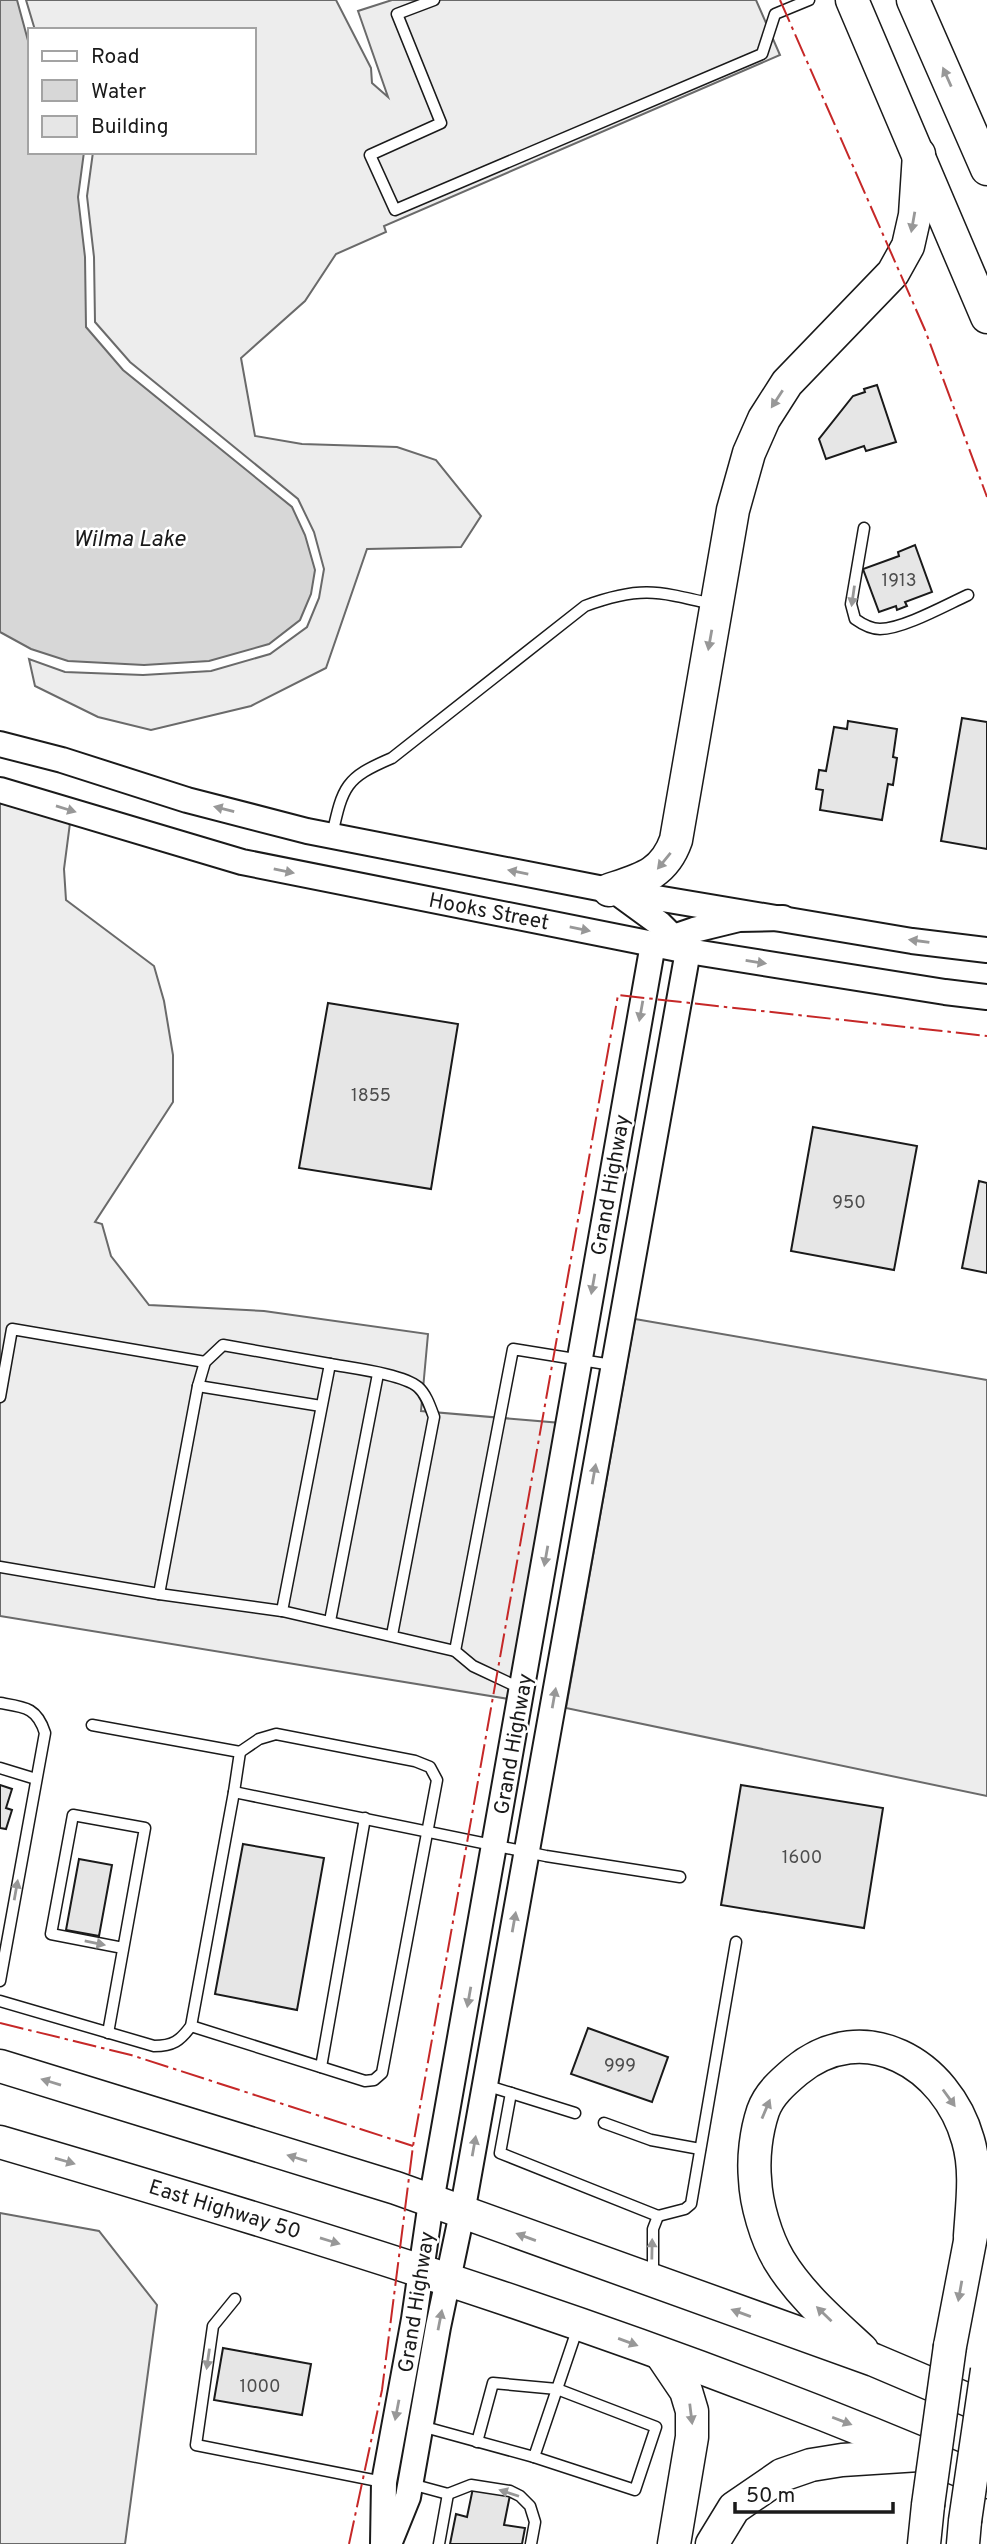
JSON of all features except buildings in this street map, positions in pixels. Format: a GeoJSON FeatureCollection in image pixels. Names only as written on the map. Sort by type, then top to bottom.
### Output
{"type":"FeatureCollection","features":[{"type":"Feature","properties":{"kind":"highway"},"geometry":{"type":"LineString","coordinates":[[852,0],[987,317]]}},
{"type":"Feature","properties":{"kind":"highway"},"geometry":{"type":"LineString","coordinates":[[913,0],[987,169]]}},
{"type":"Feature","properties":{"kind":"highway"},"geometry":{"type":"LineString","coordinates":[[609,890],[650,875],[662,866],[670,855],[676,840],[733,510],[754,442],[764,419],[787,383],[893,273],[908,246],[913,226],[919,154]]}},
{"type":"Feature","properties":{"kind":"highway"},"geometry":{"type":"LineString","coordinates":[[874,2360],[818,2309],[779,2260],[756,2201],[754,2160],[763,2110],[777,2086],[807,2062],[841,2048],[871,2046],[907,2059],[933,2077],[956,2107],[969,2142],[973,2187],[970,2236]]}},
{"type":"Feature","properties":{"kind":"highway"},"geometry":{"type":"LineString","coordinates":[[3,2068],[396,2188],[874,2360],[987,2408]]}},
{"type":"Feature","properties":{"kind":"highway","name":"East Highway 50"},"geometry":{"type":"LineString","coordinates":[[0,2142],[257,2218],[579,2324],[882,2436],[987,2482]]}},
{"type":"Feature","properties":{"kind":"highway"},"geometry":{"type":"LineString","coordinates":[[924,2544],[950,2346],[970,2236],[987,2163]]}},
{"type":"Feature","properties":{"kind":"highway"},"geometry":{"type":"LineString","coordinates":[[661,2354],[686,2391],[692,2411],[692,2437],[674,2544]]}},
{"type":"Feature","properties":{"kind":"highway"},"geometry":{"type":"LineString","coordinates":[[964,2532],[987,2370]]}},
{"type":"Feature","properties":{"kind":"highway"},"geometry":{"type":"LineString","coordinates":[[712,2544],[734,2508],[782,2476],[811,2465],[842,2460],[924,2455]]}},
{"type":"Feature","properties":{"kind":"street","name":"Hooks Street"},"geometry":{"type":"LineString","coordinates":[[0,744],[62,760],[187,800],[331,836],[609,890],[912,941],[987,950]]}},
{"type":"Feature","properties":{"kind":"street","name":"Hooks Street"},"geometry":{"type":"LineString","coordinates":[[0,790],[242,862],[671,944],[987,997]]}},
{"type":"Feature","properties":{"kind":"street"},"geometry":{"type":"LineString","coordinates":[[609,890],[626,897],[660,924],[671,944],[739,919],[783,918]]}},
{"type":"Feature","properties":{"kind":"street","name":"Grand Highway"},"geometry":{"type":"LineString","coordinates":[[389,2544],[408,2497],[420,2426],[435,2275],[431,2202],[580,1359],[671,944]]}},
{"type":"Feature","properties":{"kind":"street","name":"Grand Highway"},"geometry":{"type":"LineString","coordinates":[[383,2544],[384,2482],[435,2275],[462,2213],[527,1853],[614,1366],[671,944]]}},
{"type":"Feature","properties":{"kind":"lane"},"geometry":{"type":"LineString","coordinates":[[434,0],[397,14],[441,123],[370,155],[395,210],[762,54],[775,14],[793,3],[809,0]]}},
{"type":"Feature","properties":{"kind":"lane"},"geometry":{"type":"LineString","coordinates":[[864,528],[851,604],[855,619],[864,626],[880,629],[903,623],[968,595]]}},
{"type":"Feature","properties":{"kind":"lane"},"geometry":{"type":"LineString","coordinates":[[331,836],[339,804],[350,782],[368,769],[392,758],[585,606],[617,594],[648,591],[716,605]]}},
{"type":"Feature","properties":{"kind":"lane"},"geometry":{"type":"LineString","coordinates":[[0,1397],[12,1329],[205,1362]]}},
{"type":"Feature","properties":{"kind":"lane"},"geometry":{"type":"LineString","coordinates":[[159,1594],[198,1386],[205,1362],[223,1345],[402,1378],[418,1386],[426,1398],[434,1416],[392,1635]]}},
{"type":"Feature","properties":{"kind":"lane"},"geometry":{"type":"LineString","coordinates":[[455,1651],[513,1349],[614,1366]]}},
{"type":"Feature","properties":{"kind":"lane"},"geometry":{"type":"LineString","coordinates":[[282,1611],[330,1364]]}},
{"type":"Feature","properties":{"kind":"lane"},"geometry":{"type":"LineString","coordinates":[[330,1621],[378,1374]]}},
{"type":"Feature","properties":{"kind":"lane"},"geometry":{"type":"LineString","coordinates":[[198,1386],[321,1406]]}},
{"type":"Feature","properties":{"kind":"lane"},"geometry":{"type":"LineString","coordinates":[[0,1567],[159,1594],[282,1611],[392,1635],[455,1651],[473,1666],[522,1689]]}},
{"type":"Feature","properties":{"kind":"lane"},"geometry":{"type":"LineString","coordinates":[[0,1703],[26,1707],[40,1719],[45,1733],[0,1981]]}},
{"type":"Feature","properties":{"kind":"lane"},"geometry":{"type":"LineString","coordinates":[[92,1725],[240,1752],[259,1739],[276,1734],[415,1760],[430,1767],[437,1780],[382,2073],[374,2080],[365,2081],[191,2026]]}},
{"type":"Feature","properties":{"kind":"lane"},"geometry":{"type":"LineString","coordinates":[[0,2001],[154,2046],[174,2044],[191,2026],[240,1752]]}},
{"type":"Feature","properties":{"kind":"lane"},"geometry":{"type":"LineString","coordinates":[[0,1768],[36,1779]]}},
{"type":"Feature","properties":{"kind":"lane"},"geometry":{"type":"LineString","coordinates":[[234,1792],[527,1853],[680,1877]]}},
{"type":"Feature","properties":{"kind":"lane"},"geometry":{"type":"LineString","coordinates":[[108,2034],[145,1828],[74,1815],[51,1934],[123,1948]]}},
{"type":"Feature","properties":{"kind":"lane"},"geometry":{"type":"LineString","coordinates":[[321,2067],[365,1818]]}},
{"type":"Feature","properties":{"kind":"lane"},"geometry":{"type":"LineString","coordinates":[[511,2093],[500,2153],[658,2216],[685,2209],[691,2204],[736,1942]]}},
{"type":"Feature","properties":{"kind":"lane"},"geometry":{"type":"LineString","coordinates":[[485,2085],[575,2113]]}},
{"type":"Feature","properties":{"kind":"lane"},"geometry":{"type":"LineString","coordinates":[[604,2123],[651,2140],[700,2149]]}},
{"type":"Feature","properties":{"kind":"lane"},"geometry":{"type":"LineString","coordinates":[[653,2282],[653,2229],[658,2216]]}},
{"type":"Feature","properties":{"kind":"lane"},"geometry":{"type":"LineString","coordinates":[[235,2299],[213,2326],[196,2445],[384,2482]]}},
{"type":"Feature","properties":{"kind":"lane"},"geometry":{"type":"LineString","coordinates":[[534,2457],[579,2324]]}},
{"type":"Feature","properties":{"kind":"lane"},"geometry":{"type":"LineString","coordinates":[[420,2426],[534,2457],[635,2490],[656,2427],[557,2389],[493,2383],[477,2441]]}},
{"type":"Feature","properties":{"kind":"lane"},"geometry":{"type":"LineString","coordinates":[[410,2483],[448,2494],[471,2485],[510,2491],[520,2496],[530,2506],[534,2522],[531,2544]]}},
{"type":"Feature","properties":{"kind":"lane"},"geometry":{"type":"LineString","coordinates":[[439,2544],[448,2494]]}},
{"type":"Feature","properties":{"kind":"shaded area"},"geometry":{"type":"Polygon","coordinates":[[[26,0],[336,0],[371,68],[372,83],[388,97],[358,11],[392,0],[756,0],[780,55],[384,226],[386,232],[336,254],[305,301],[241,358],[255,436],[302,444],[397,447],[436,460],[481,516],[461,547],[367,549],[326,668],[251,706],[151,730],[98,717],[35,686],[29,659],[65,672],[143,675],[211,671],[270,654],[307,627],[319,598],[324,569],[314,532],[298,499],[130,362],[95,322],[94,257],[87,196],[93,154],[256,154],[256,28],[34,28],[26,0]]]}},
{"type":"Feature","properties":{"kind":"shaded area"},"geometry":{"type":"Polygon","coordinates":[[[0,803],[70,823],[64,869],[66,900],[154,966],[164,1001],[173,1055],[173,1102],[95,1222],[102,1224],[111,1256],[149,1305],[264,1311],[428,1334],[421,1411],[561,1423],[509,1699],[0,1616],[0,803]]]}},
{"type":"Feature","properties":{"kind":"shaded area"},"geometry":{"type":"Polygon","coordinates":[[[635,1319],[987,1380],[987,1796],[566,1708],[635,1319]]]}},
{"type":"Feature","properties":{"kind":"shaded area"},"geometry":{"type":"Polygon","coordinates":[[[0,2213],[99,2231],[157,2305],[125,2544],[0,2544],[0,2213]]]}},
{"type":"Feature","properties":{"kind":"water","name":"Wilma Lake"},"geometry":{"type":"Polygon","coordinates":[[[0,0],[17,0],[28,41],[28,154],[84,154],[78,197],[85,257],[86,327],[123,370],[292,507],[305,535],[315,570],[311,594],[300,620],[269,644],[209,661],[144,665],[68,661],[31,649],[0,632],[0,0]]]}},
{"type":"Feature","properties":{"kind":"power"},"geometry":{"type":"LineString","coordinates":[[780,0],[925,330],[987,497]]}},
{"type":"Feature","properties":{"kind":"power"},"geometry":{"type":"LineString","coordinates":[[349,2544],[382,2390],[413,2146],[618,995],[987,1036]]}},
{"type":"Feature","properties":{"kind":"power"},"geometry":{"type":"LineString","coordinates":[[0,2023],[131,2055],[413,2146]]}}]}
